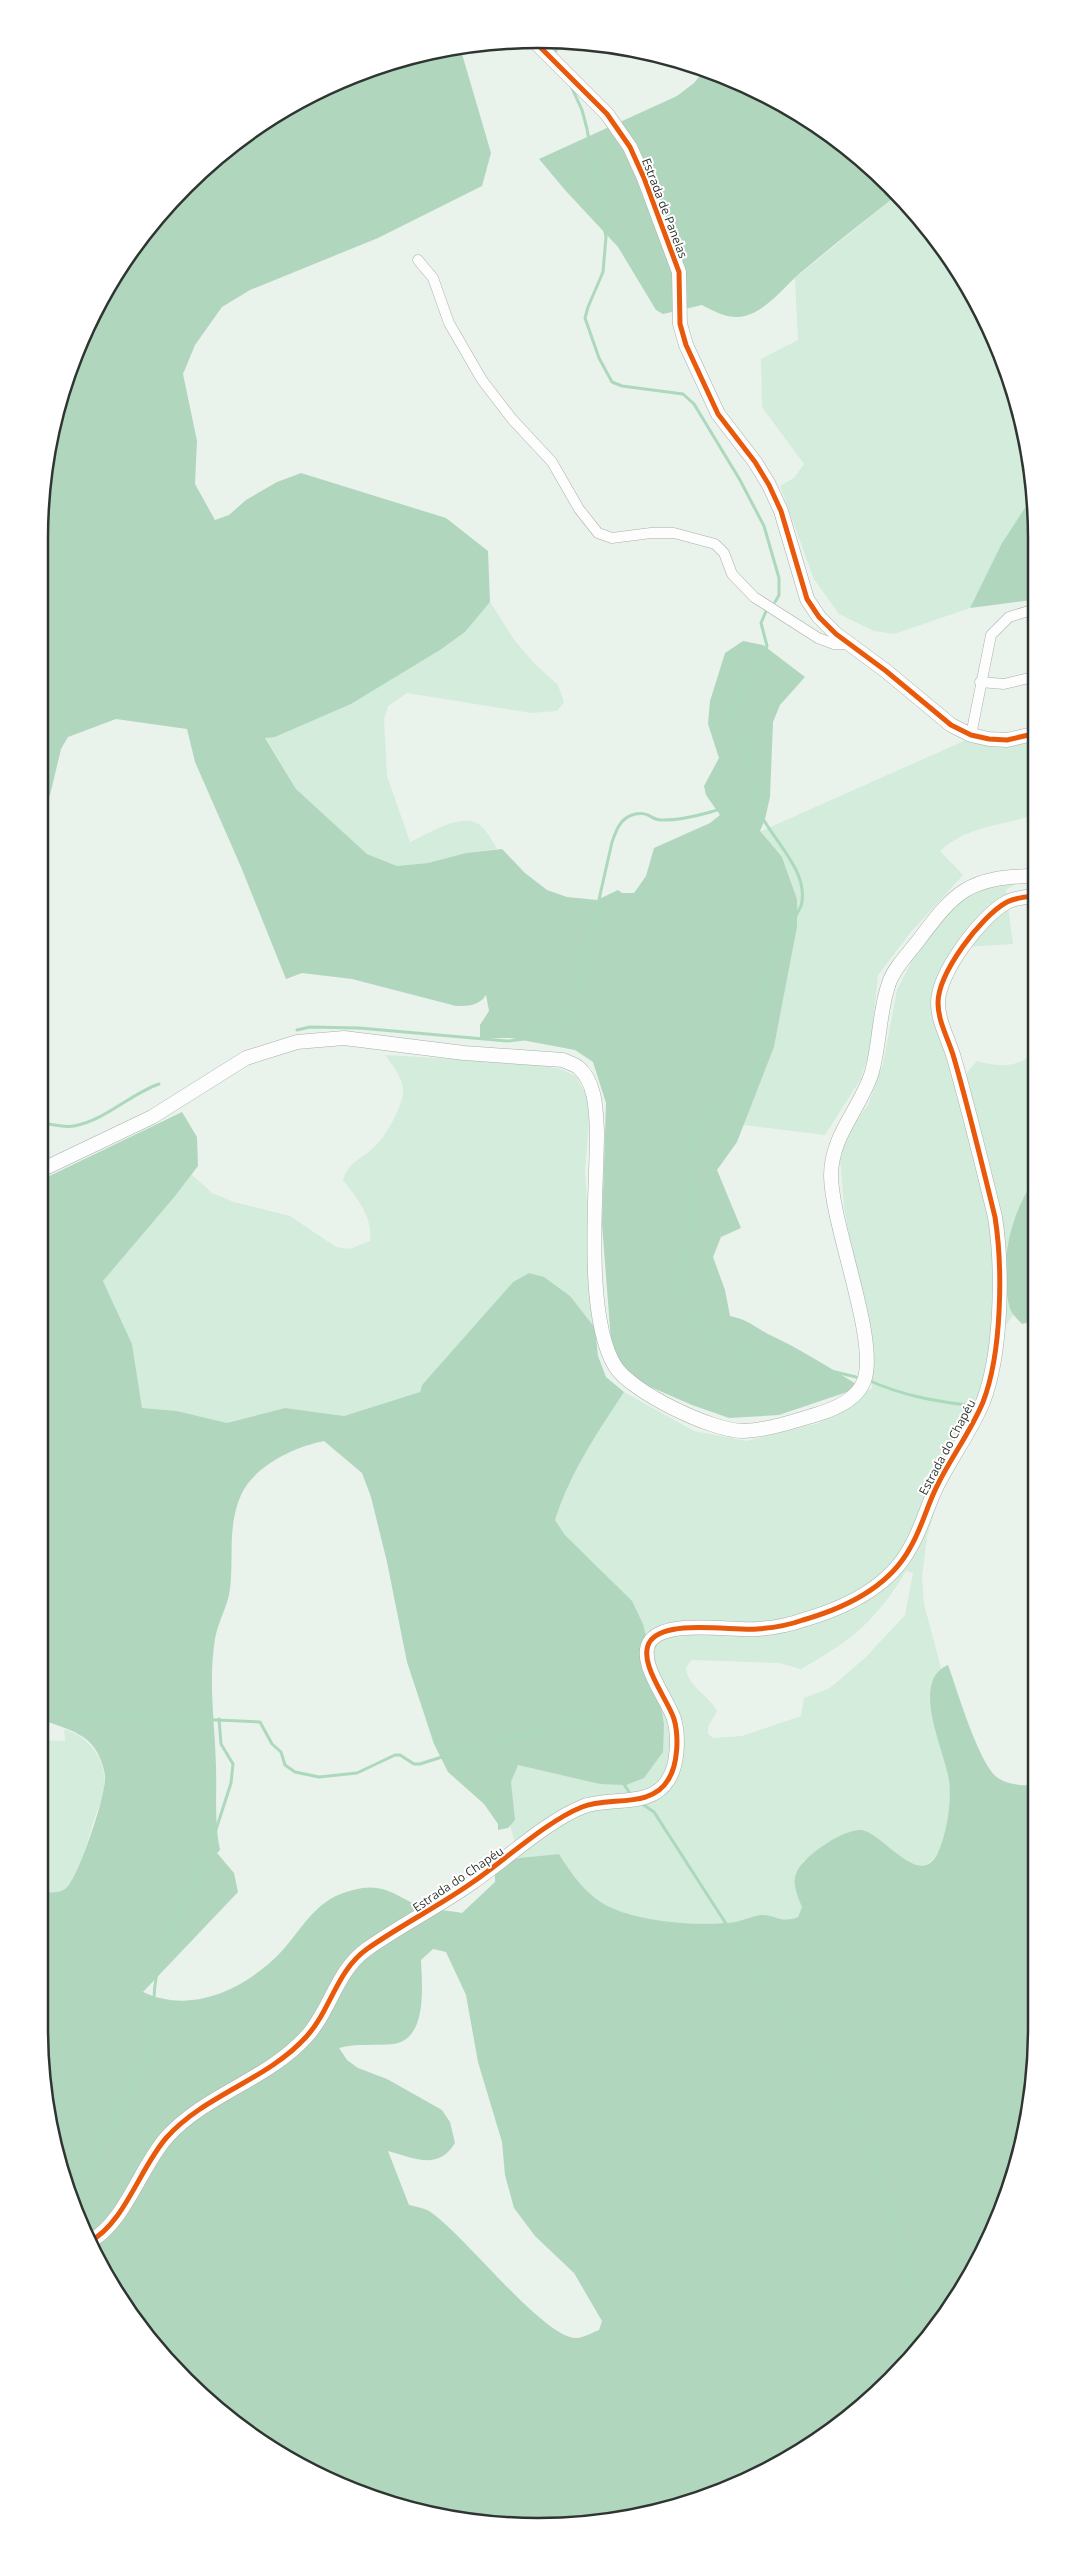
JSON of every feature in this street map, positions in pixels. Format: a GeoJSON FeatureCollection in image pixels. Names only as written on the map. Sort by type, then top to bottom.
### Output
{"type":"FeatureCollection","features":[{"type":"Feature","properties":{"kind":"street","name":"Estrada de Panelas"},"geometry":{"type":"LineString","coordinates":[[541,48],[607,114],[630,147],[644,178],[679,272],[680,324],[701,380],[718,414],[756,462],[769,485],[781,511],[807,599],[819,617],[848,644],[886,671],[951,726],[971,735],[1008,740],[1028,735]]}},
{"type":"Feature","properties":{"kind":"street"},"geometry":{"type":"LineString","coordinates":[[418,260],[433,278],[450,322],[482,380],[512,419],[552,462],[579,509],[598,533],[612,538],[651,533],[674,533],[715,544],[724,553],[732,574],[754,597],[818,638],[834,644],[848,644]]}},
{"type":"Feature","properties":{"kind":"street"},"geometry":{"type":"LineString","coordinates":[[971,735],[980,682],[991,636],[998,625],[1009,617],[1028,611]]}},
{"type":"Feature","properties":{"kind":"street"},"geometry":{"type":"LineString","coordinates":[[980,682],[1004,684],[1028,678]]}},
{"type":"Feature","properties":{"kind":"street"},"geometry":{"type":"LineString","coordinates":[[48,1167],[152,1116],[246,1058],[297,1042],[344,1038],[464,1053],[563,1060],[578,1067],[588,1080],[595,1103],[598,1132],[597,1307],[605,1346],[616,1367],[631,1384],[653,1398],[714,1425],[740,1431],[768,1429],[820,1414],[841,1405],[856,1393],[864,1381],[867,1349],[845,1255],[831,1175],[833,1154],[840,1134],[872,1072],[890,980],[938,915],[965,888],[987,880],[1028,876]]}},
{"type":"Feature","properties":{"kind":"street","name":"Estrada do Chapéu"},"geometry":{"type":"LineString","coordinates":[[95,2238],[106,2229],[118,2214],[149,2161],[168,2136],[190,2117],[263,2071],[303,2041],[327,2009],[340,1978],[363,1952],[449,1898],[564,1816],[594,1803],[645,1797],[658,1791],[668,1780],[674,1764],[677,1742],[675,1721],[664,1696],[652,1676],[647,1649],[651,1640],[660,1634],[688,1628],[759,1629],[802,1621],[843,1606],[876,1587],[892,1574],[904,1559],[940,1480],[983,1400],[992,1369],[997,1326],[998,1238],[995,1217],[954,1056],[941,1020],[938,996],[941,983],[949,967],[982,924],[1007,902],[1028,897]]}},
{"type":"Feature","properties":{"kind":"green space"},"geometry":{"type":"Polygon","coordinates":[[[462,54],[491,153],[482,186],[378,238],[250,290],[222,307],[195,345],[183,374],[197,441],[195,484],[215,520],[229,515],[246,500],[277,482],[301,473],[446,518],[488,551],[490,602],[465,632],[440,650],[351,704],[275,737],[265,738],[296,789],[367,854],[397,866],[428,863],[466,853],[502,849],[525,873],[547,890],[567,897],[597,900],[618,890],[622,893],[634,893],[646,876],[654,848],[710,823],[720,815],[706,795],[704,786],[719,758],[708,724],[710,701],[725,653],[743,641],[763,645],[805,677],[780,705],[773,722],[770,797],[760,831],[782,857],[797,899],[797,927],[774,1047],[737,1142],[717,1170],[741,1228],[721,1237],[713,1257],[725,1290],[730,1316],[742,1319],[813,1358],[856,1384],[853,1390],[779,1415],[729,1418],[692,1405],[646,1385],[623,1371],[611,1341],[602,1224],[606,1103],[593,1062],[575,1050],[511,1038],[480,1038],[480,1025],[489,1011],[486,995],[477,1003],[456,1006],[352,979],[302,973],[286,979],[241,867],[195,762],[187,729],[116,719],[68,737],[61,749],[48,799],[48,538],[52,474],[64,411],[74,380],[85,350],[113,292],[130,265],[169,214],[214,169],[265,130],[321,98],[350,85],[411,64],[462,54]]]}},
{"type":"Feature","properties":{"kind":"green space"},"geometry":{"type":"Polygon","coordinates":[[[700,76],[754,98],[782,113],[836,149],[861,169],[892,199],[799,274],[768,304],[745,316],[723,315],[702,305],[663,314],[656,310],[618,247],[539,159],[677,96],[694,83],[700,76]]]}},
{"type":"Feature","properties":{"kind":"green space"},"geometry":{"type":"Polygon","coordinates":[[[892,199],[906,214],[945,265],[977,321],[990,350],[1011,411],[1018,442],[1026,506],[1002,543],[970,608],[894,634],[874,631],[839,614],[814,579],[780,486],[794,478],[804,464],[762,407],[761,359],[798,340],[795,278],[892,199]]]}},
{"type":"Feature","properties":{"kind":"green space"},"geometry":{"type":"Polygon","coordinates":[[[1026,506],[1028,601],[970,608],[1002,543],[1026,506]]]}},
{"type":"Feature","properties":{"kind":"green space"},"geometry":{"type":"Polygon","coordinates":[[[490,602],[515,641],[535,664],[558,685],[564,702],[557,711],[531,713],[407,693],[388,706],[384,719],[387,776],[410,842],[446,825],[466,821],[475,822],[482,827],[497,849],[466,853],[428,863],[397,866],[367,854],[296,789],[265,737],[275,737],[351,704],[440,650],[465,632],[490,602]]]}},
{"type":"Feature","properties":{"kind":"green space"},"geometry":{"type":"Polygon","coordinates":[[[1028,736],[1028,817],[973,831],[951,842],[940,851],[963,875],[911,932],[878,975],[870,1052],[860,1080],[825,1135],[743,1125],[774,1047],[797,927],[797,899],[782,857],[759,832],[964,741],[1010,740],[1028,736]]]}},
{"type":"Feature","properties":{"kind":"green space"},"geometry":{"type":"Polygon","coordinates":[[[1003,871],[1026,876],[1006,890],[1013,944],[964,947],[937,994],[964,1076],[977,1061],[1007,1065],[1028,1058],[1028,1188],[1026,1191],[1010,1310],[1014,1314],[998,1335],[960,1454],[939,1496],[927,1537],[922,1577],[924,1604],[941,1668],[934,1677],[930,1695],[933,1717],[946,1760],[950,1781],[950,1802],[945,1832],[935,1857],[928,1864],[918,1865],[911,1863],[864,1830],[803,1861],[796,1890],[802,1907],[798,1917],[791,1919],[786,1920],[761,1915],[735,1922],[702,1924],[662,1921],[624,1913],[608,1906],[589,1893],[559,1854],[519,1858],[510,1825],[515,1820],[511,1790],[513,1774],[521,1764],[605,1574],[565,1535],[555,1520],[576,1469],[624,1392],[694,1431],[747,1441],[819,1423],[872,1388],[873,1352],[855,1274],[844,1206],[839,1145],[868,1105],[883,1064],[897,990],[920,945],[976,885],[1003,871]],[[906,1571],[884,1603],[861,1628],[835,1648],[801,1669],[779,1663],[692,1660],[686,1667],[690,1681],[717,1711],[708,1727],[708,1734],[713,1738],[742,1736],[801,1716],[804,1698],[830,1688],[866,1657],[905,1615],[913,1573],[906,1571]]]}},
{"type":"Feature","properties":{"kind":"green space"},"geometry":{"type":"Polygon","coordinates":[[[385,1055],[525,1063],[561,1069],[576,1076],[586,1094],[590,1109],[585,1170],[595,1328],[574,1302],[558,1287],[540,1276],[529,1273],[513,1282],[422,1385],[420,1392],[344,1416],[285,1408],[227,1423],[177,1411],[142,1408],[132,1344],[103,1281],[191,1174],[212,1193],[234,1202],[290,1216],[336,1247],[350,1249],[370,1241],[369,1224],[363,1208],[343,1180],[353,1163],[372,1149],[381,1139],[390,1126],[401,1102],[403,1089],[401,1080],[385,1055]]]}},
{"type":"Feature","properties":{"kind":"green space"},"geometry":{"type":"Polygon","coordinates":[[[182,1112],[197,1137],[198,1166],[103,1281],[132,1344],[142,1408],[177,1411],[227,1423],[285,1408],[344,1416],[420,1392],[422,1385],[513,1282],[529,1273],[544,1277],[570,1296],[595,1328],[598,1356],[606,1377],[624,1392],[576,1469],[555,1520],[565,1535],[632,1601],[643,1624],[664,1724],[663,1752],[644,1778],[626,1785],[600,1784],[518,1765],[511,1782],[515,1820],[508,1828],[498,1830],[498,1824],[484,1804],[448,1772],[434,1744],[407,1662],[387,1562],[371,1497],[362,1473],[324,1441],[288,1453],[276,1459],[255,1475],[241,1495],[232,1530],[229,1595],[216,1632],[213,1655],[212,1687],[216,1767],[216,1819],[220,1850],[217,1853],[234,1873],[238,1892],[143,1992],[180,2001],[217,1995],[234,1987],[251,1978],[280,1953],[320,1907],[340,1894],[353,1890],[372,1887],[380,1888],[422,1907],[462,1913],[495,1882],[495,1865],[519,1858],[559,1854],[579,1883],[595,1898],[624,1913],[642,1917],[662,1921],[702,1924],[735,1922],[761,1915],[786,1920],[798,1917],[802,1907],[796,1890],[796,1874],[814,1852],[845,1834],[862,1830],[871,1834],[902,1858],[913,1864],[923,1866],[932,1862],[942,1843],[949,1806],[950,1787],[932,1718],[931,1686],[937,1673],[948,1665],[976,1743],[991,1770],[998,1778],[1006,1782],[1028,1785],[1028,2029],[1023,2092],[1011,2155],[990,2216],[977,2245],[945,2301],[906,2352],[884,2375],[861,2397],[810,2436],[754,2468],[725,2481],[664,2502],[633,2509],[570,2517],[538,2518],[505,2517],[442,2509],[411,2502],[350,2481],[292,2453],[265,2436],[214,2397],[191,2375],[169,2352],[130,2301],[98,2245],[85,2216],[64,2155],[57,2124],[49,2061],[48,1892],[59,1892],[65,1889],[77,1870],[101,1801],[105,1778],[104,1768],[92,1745],[71,1730],[48,1721],[48,1177],[182,1112]],[[433,1949],[421,1960],[421,2010],[418,2022],[412,2033],[404,2040],[393,2044],[339,2048],[347,2060],[358,2068],[387,2079],[442,2110],[450,2122],[455,2143],[441,2157],[433,2160],[416,2159],[388,2151],[409,2205],[427,2210],[442,2221],[524,2304],[545,2322],[563,2334],[578,2338],[583,2337],[599,2330],[602,2321],[574,2273],[535,2236],[514,2208],[505,2175],[502,2142],[478,2062],[466,1995],[446,1952],[433,1949]]]}},
{"type":"Feature","properties":{"kind":"green space"},"geometry":{"type":"Polygon","coordinates":[[[1028,1190],[1028,1322],[1022,1324],[1010,1309],[1005,1276],[1008,1242],[1018,1209],[1028,1190]]]}},
{"type":"Feature","properties":{"kind":"green space"},"geometry":{"type":"Polygon","coordinates":[[[64,1729],[74,1733],[90,1746],[97,1754],[101,1763],[104,1772],[104,1783],[102,1798],[77,1868],[65,1889],[54,1893],[48,1892],[48,1740],[65,1741],[64,1729]]]}},
{"type":"Feature","properties":{"kind":"waterway"},"geometry":{"type":"LineString","coordinates":[[571,86],[582,110],[587,129],[606,237],[603,272],[585,318],[599,358],[612,382],[622,386],[683,394],[694,404],[740,480],[764,526],[779,578],[779,595],[775,602]]}},
{"type":"Feature","properties":{"kind":"waterway"},"geometry":{"type":"LineString","coordinates":[[767,609],[761,623],[767,646],[731,711],[750,766],[759,811],[790,859],[801,882],[801,906],[769,966],[763,1001],[761,1065],[757,1079],[750,1088],[701,1126],[687,1153],[692,1212],[690,1233],[681,1269],[681,1282],[692,1316],[700,1327],[752,1355],[782,1375],[795,1378],[831,1371],[856,1377]]}},
{"type":"Feature","properties":{"kind":"waterway"},"geometry":{"type":"LineString","coordinates":[[297,1030],[310,1027],[359,1028],[507,1041],[528,1038],[548,1031],[564,1018],[576,1001],[612,842],[621,822],[632,815],[638,814],[646,814],[657,820],[695,816],[734,804],[752,793]]}},
{"type":"Feature","properties":{"kind":"waterway"},"geometry":{"type":"LineString","coordinates":[[48,1124],[74,1126],[86,1123],[107,1113],[148,1088],[159,1084]]}},
{"type":"Feature","properties":{"kind":"waterway"},"geometry":{"type":"LineString","coordinates":[[868,1380],[881,1386],[921,1397],[976,1406]]}},
{"type":"Feature","properties":{"kind":"waterway"},"geometry":{"type":"LineString","coordinates":[[48,1712],[260,1722],[272,1744],[281,1752],[285,1765],[295,1772],[319,1777],[357,1773],[395,1755],[400,1755],[414,1764],[420,1764],[592,1717],[616,1773],[632,1796]]}},
{"type":"Feature","properties":{"kind":"waterway"},"geometry":{"type":"LineString","coordinates":[[76,2191],[87,2174],[149,2053],[154,2032],[154,1993],[163,1949],[212,1842],[231,1783],[233,1764],[221,1744],[219,1719]]}},
{"type":"Feature","properties":{"kind":"waterway"},"geometry":{"type":"LineString","coordinates":[[641,1803],[654,1812],[868,2144],[906,2260],[912,2292],[912,2344]]}},
{"type":"Feature","properties":{"kind":"cycle path"},"geometry":{"type":"LineString","coordinates":[[541,48],[607,114],[630,147],[644,178],[679,272],[680,324],[686,345],[718,414],[755,462],[769,485],[781,511],[807,599],[819,617],[836,634],[886,671],[951,725],[971,735],[989,739],[1007,740],[1028,735]]}},
{"type":"Feature","properties":{"kind":"cycle path"},"geometry":{"type":"LineString","coordinates":[[95,2238],[113,2222],[148,2163],[167,2137],[200,2109],[273,2065],[306,2037],[322,2015],[348,1968],[367,1949],[460,1891],[541,1831],[569,1813],[592,1804],[640,1798],[651,1795],[660,1789],[668,1780],[674,1767],[677,1734],[671,1711],[650,1669],[647,1648],[651,1640],[660,1634],[686,1628],[757,1629],[798,1622],[834,1609],[864,1594],[878,1585],[901,1562],[914,1540],[938,1484],[983,1402],[994,1360],[999,1310],[999,1261],[995,1217],[960,1078],[938,1010],[940,991],[953,962],[963,946],[985,919],[1007,902],[1028,897]]}}]}
